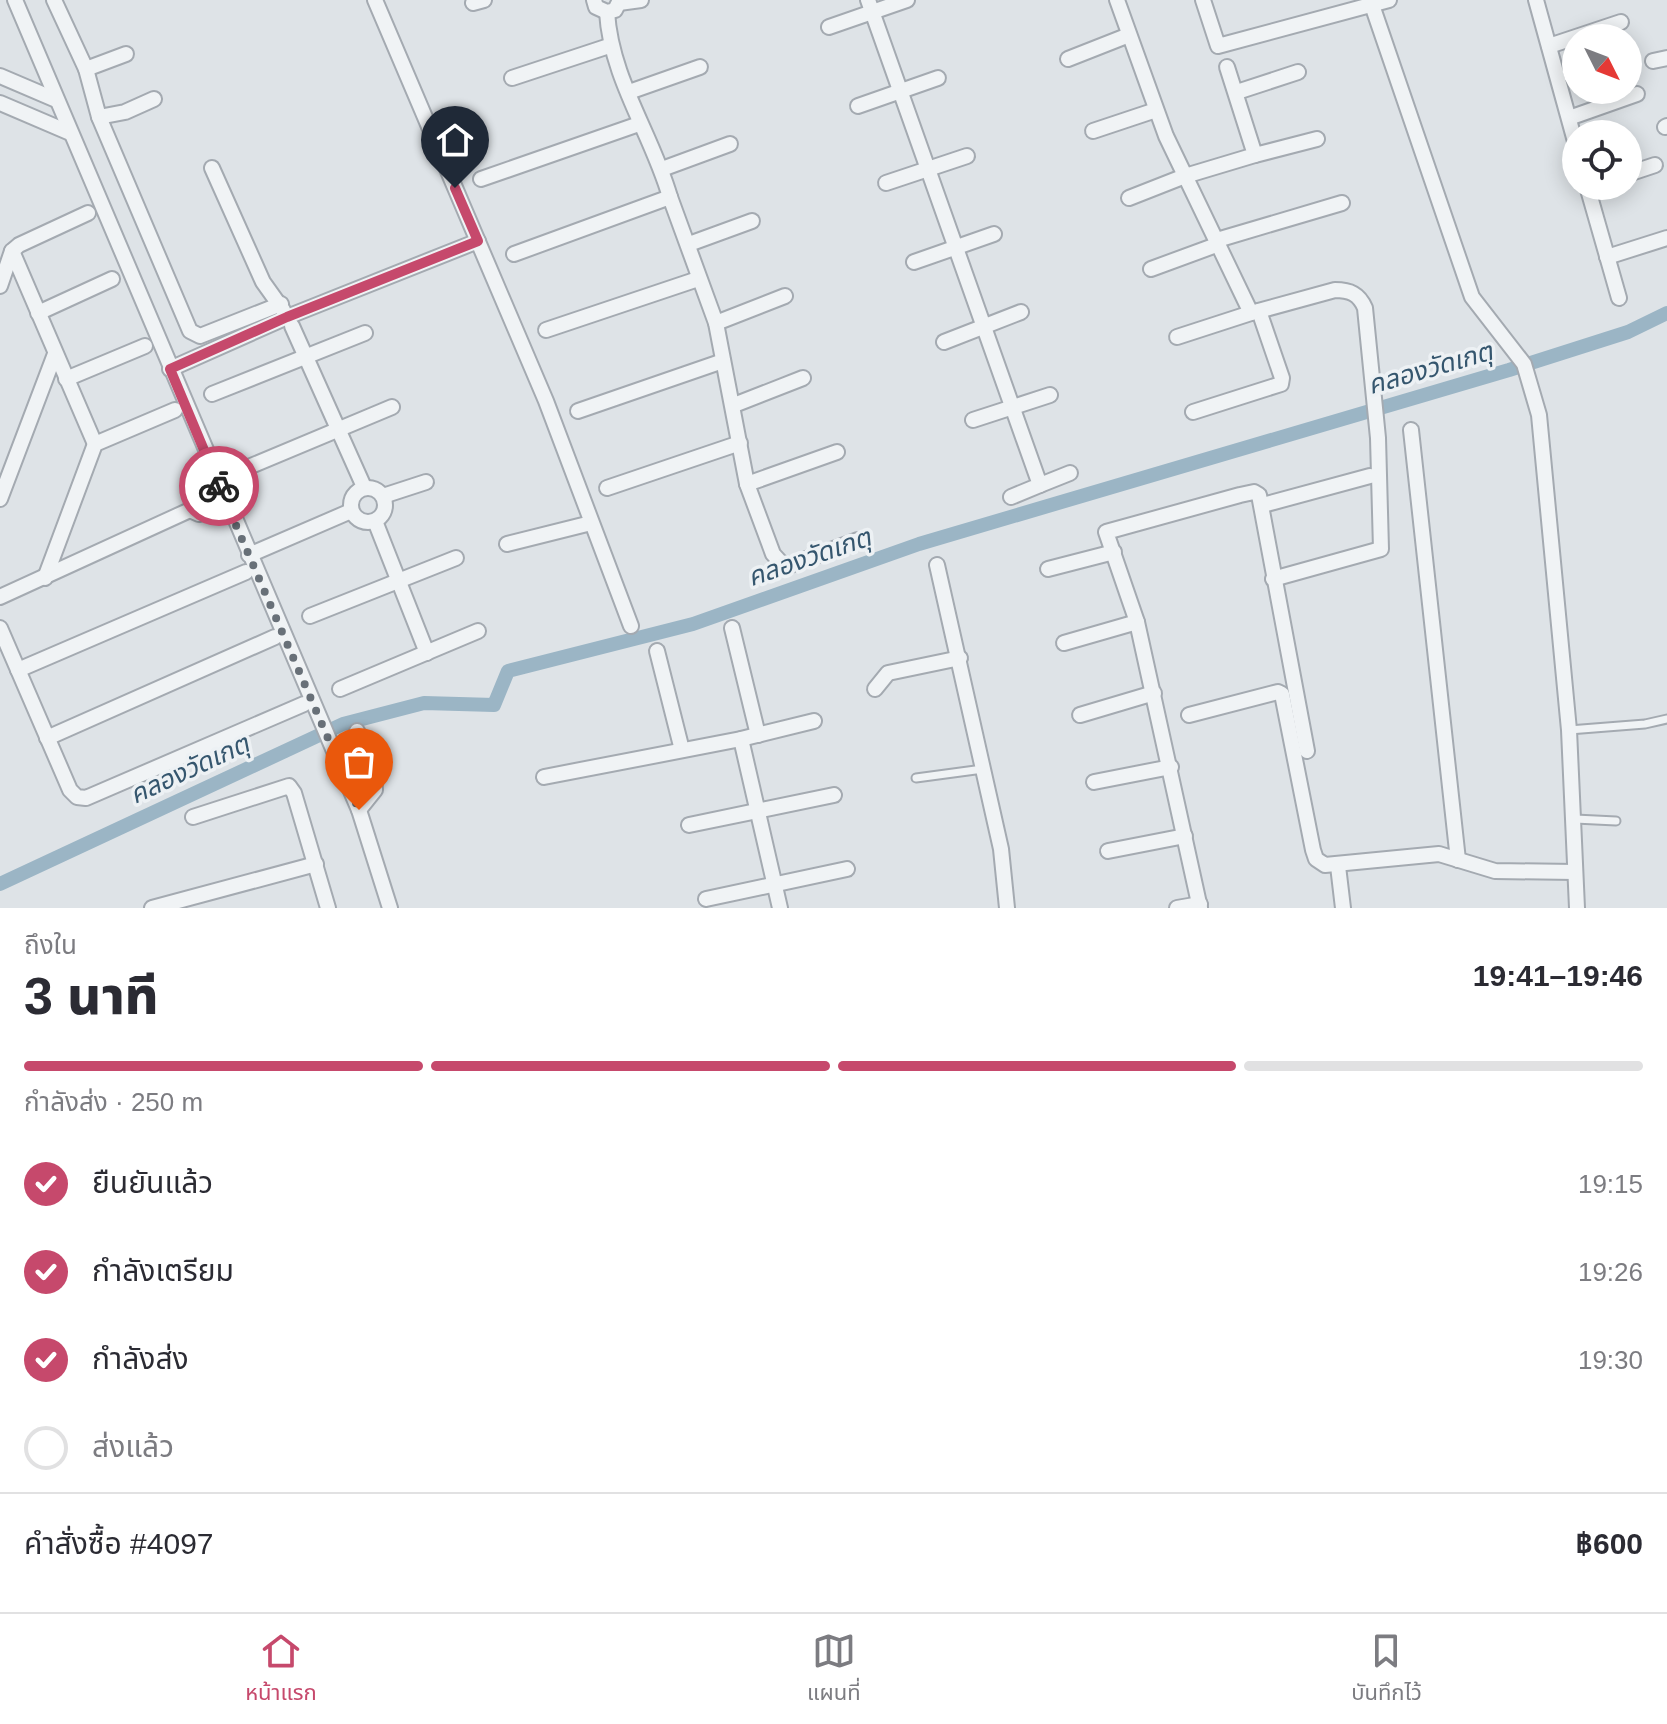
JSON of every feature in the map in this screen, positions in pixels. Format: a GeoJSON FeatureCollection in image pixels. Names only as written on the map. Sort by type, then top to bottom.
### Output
{"type":"FeatureCollection","features":[{"type":"Feature","properties":{"kind":"street"},"geometry":{"type":"LineString","coordinates":[[15,0],[54,99],[249,555],[310,708],[329,739],[359,810],[390,908]]}},
{"type":"Feature","properties":{"kind":"street"},"geometry":{"type":"LineString","coordinates":[[54,0],[86,69],[99,117],[193,335],[286,316]]}},
{"type":"Feature","properties":{"kind":"street"},"geometry":{"type":"LineString","coordinates":[[375,0],[546,401],[631,626]]}},
{"type":"Feature","properties":{"kind":"street"},"geometry":{"type":"LineString","coordinates":[[594,0],[596,7],[641,0]]}},
{"type":"Feature","properties":{"kind":"street"},"geometry":{"type":"LineString","coordinates":[[829,27],[870,6],[907,0]]}},
{"type":"Feature","properties":{"kind":"street"},"geometry":{"type":"LineString","coordinates":[[1117,0],[1156,110],[1185,176],[1255,312],[1282,378],[1281,384],[1193,412]]}},
{"type":"Feature","properties":{"kind":"street"},"geometry":{"type":"LineString","coordinates":[[1203,0],[1218,46],[1389,0]]}},
{"type":"Feature","properties":{"kind":"street"},"geometry":{"type":"LineString","coordinates":[[1536,0],[1569,118],[1609,104]]}},
{"type":"Feature","properties":{"kind":"street"},"geometry":{"type":"LineString","coordinates":[[615,5],[609,46],[639,124],[662,169],[698,279],[716,323],[747,484],[773,554],[785,567],[858,540]]}},
{"type":"Feature","properties":{"kind":"street"},"geometry":{"type":"LineString","coordinates":[[1372,5],[1472,297],[1514,350],[1532,381],[1539,415],[1569,730],[1577,908]]}},
{"type":"Feature","properties":{"kind":"street"},"geometry":{"type":"LineString","coordinates":[[870,6],[1040,485]]}},
{"type":"Feature","properties":{"kind":"street"},"geometry":{"type":"LineString","coordinates":[[1549,46],[1621,22]]}},
{"type":"Feature","properties":{"kind":"street"},"geometry":{"type":"LineString","coordinates":[[1068,59],[1129,35]]}},
{"type":"Feature","properties":{"kind":"street"},"geometry":{"type":"LineString","coordinates":[[512,78],[609,46]]}},
{"type":"Feature","properties":{"kind":"street"},"geometry":{"type":"LineString","coordinates":[[86,69],[126,54]]}},
{"type":"Feature","properties":{"kind":"street"},"geometry":{"type":"LineString","coordinates":[[629,92],[700,67]]}},
{"type":"Feature","properties":{"kind":"street"},"geometry":{"type":"LineString","coordinates":[[1227,67],[1255,155]]}},
{"type":"Feature","properties":{"kind":"street"},"geometry":{"type":"LineString","coordinates":[[1237,92],[1298,72]]}},
{"type":"Feature","properties":{"kind":"street"},"geometry":{"type":"LineString","coordinates":[[858,106],[938,78]]}},
{"type":"Feature","properties":{"kind":"street"},"geometry":{"type":"LineString","coordinates":[[2,81],[54,99]]}},
{"type":"Feature","properties":{"kind":"street"},"geometry":{"type":"LineString","coordinates":[[99,117],[125,112],[154,99]]}},
{"type":"Feature","properties":{"kind":"street"},"geometry":{"type":"LineString","coordinates":[[0,103],[68,132]]}},
{"type":"Feature","properties":{"kind":"street"},"geometry":{"type":"LineString","coordinates":[[1093,131],[1156,110]]}},
{"type":"Feature","properties":{"kind":"street"},"geometry":{"type":"LineString","coordinates":[[481,179],[639,124]]}},
{"type":"Feature","properties":{"kind":"street"},"geometry":{"type":"LineString","coordinates":[[1129,198],[1185,176],[1317,139]]}},
{"type":"Feature","properties":{"kind":"street"},"geometry":{"type":"LineString","coordinates":[[662,169],[730,144]]}},
{"type":"Feature","properties":{"kind":"street"},"geometry":{"type":"LineString","coordinates":[[886,183],[967,156]]}},
{"type":"Feature","properties":{"kind":"street"},"geometry":{"type":"LineString","coordinates":[[1642,169],[1655,165]]}},
{"type":"Feature","properties":{"kind":"street"},"geometry":{"type":"LineString","coordinates":[[212,168],[263,282],[286,316],[364,487]]}},
{"type":"Feature","properties":{"kind":"street"},"geometry":{"type":"LineString","coordinates":[[514,254],[670,197]]}},
{"type":"Feature","properties":{"kind":"street"},"geometry":{"type":"LineString","coordinates":[[1593,200],[1619,298]]}},
{"type":"Feature","properties":{"kind":"street"},"geometry":{"type":"LineString","coordinates":[[1151,269],[1218,242],[1342,203]]}},
{"type":"Feature","properties":{"kind":"street"},"geometry":{"type":"LineString","coordinates":[[0,286],[12,251],[25,241],[88,213]]}},
{"type":"Feature","properties":{"kind":"street"},"geometry":{"type":"LineString","coordinates":[[689,244],[752,221]]}},
{"type":"Feature","properties":{"kind":"street"},"geometry":{"type":"LineString","coordinates":[[914,262],[994,234]]}},
{"type":"Feature","properties":{"kind":"street"},"geometry":{"type":"LineString","coordinates":[[1607,257],[1667,238]]}},
{"type":"Feature","properties":{"kind":"street"},"geometry":{"type":"LineString","coordinates":[[170,369],[286,316],[478,241]]}},
{"type":"Feature","properties":{"kind":"street"},"geometry":{"type":"LineString","coordinates":[[12,251],[95,444],[45,578]]}},
{"type":"Feature","properties":{"kind":"street"},"geometry":{"type":"LineString","coordinates":[[38,313],[112,279]]}},
{"type":"Feature","properties":{"kind":"street"},"geometry":{"type":"LineString","coordinates":[[546,330],[698,279]]}},
{"type":"Feature","properties":{"kind":"street"},"geometry":{"type":"LineString","coordinates":[[1177,337],[1335,290],[1348,290],[1361,298],[1365,308],[1378,438],[1381,549],[1273,579]]}},
{"type":"Feature","properties":{"kind":"street"},"geometry":{"type":"LineString","coordinates":[[716,323],[785,296]]}},
{"type":"Feature","properties":{"kind":"street"},"geometry":{"type":"LineString","coordinates":[[944,342],[1021,312]]}},
{"type":"Feature","properties":{"kind":"street"},"geometry":{"type":"LineString","coordinates":[[212,394],[365,333]]}},
{"type":"Feature","properties":{"kind":"street"},"geometry":{"type":"LineString","coordinates":[[66,379],[145,346]]}},
{"type":"Feature","properties":{"kind":"street"},"geometry":{"type":"LineString","coordinates":[[0,499],[55,354]]}},
{"type":"Feature","properties":{"kind":"street"},"geometry":{"type":"LineString","coordinates":[[578,411],[723,361]]}},
{"type":"Feature","properties":{"kind":"street"},"geometry":{"type":"LineString","coordinates":[[734,405],[803,378]]}},
{"type":"Feature","properties":{"kind":"street"},"geometry":{"type":"LineString","coordinates":[[973,420],[1050,395]]}},
{"type":"Feature","properties":{"kind":"street"},"geometry":{"type":"LineString","coordinates":[[251,466],[392,407]]}},
{"type":"Feature","properties":{"kind":"street"},"geometry":{"type":"LineString","coordinates":[[95,444],[175,410]]}},
{"type":"Feature","properties":{"kind":"street"},"geometry":{"type":"LineString","coordinates":[[1411,430],[1458,860]]}},
{"type":"Feature","properties":{"kind":"street"},"geometry":{"type":"LineString","coordinates":[[607,488],[740,443]]}},
{"type":"Feature","properties":{"kind":"street"},"geometry":{"type":"LineString","coordinates":[[747,484],[837,452]]}},
{"type":"Feature","properties":{"kind":"street"},"geometry":{"type":"LineString","coordinates":[[1011,497],[1070,473]]}},
{"type":"Feature","properties":{"kind":"street"},"geometry":{"type":"LineString","coordinates":[[1263,505],[1370,476]]}},
{"type":"Feature","properties":{"kind":"street"},"geometry":{"type":"LineString","coordinates":[[383,496],[426,482]]}},
{"type":"Feature","properties":{"kind":"street"},"geometry":{"type":"LineString","coordinates":[[364,487],[375,489],[383,496],[384,512],[375,521],[366,523],[351,511],[356,491],[364,487]]}},
{"type":"Feature","properties":{"kind":"street"},"geometry":{"type":"LineString","coordinates":[[1177,908],[1200,906],[1137,622],[1106,532],[1254,492],[1263,505],[1273,579],[1307,751]]}},
{"type":"Feature","properties":{"kind":"street"},"geometry":{"type":"LineString","coordinates":[[0,597],[190,510],[199,514],[224,498]]}},
{"type":"Feature","properties":{"kind":"street"},"geometry":{"type":"LineString","coordinates":[[249,555],[351,511]]}},
{"type":"Feature","properties":{"kind":"street"},"geometry":{"type":"LineString","coordinates":[[375,521],[427,653]]}},
{"type":"Feature","properties":{"kind":"street"},"geometry":{"type":"LineString","coordinates":[[507,544],[591,523]]}},
{"type":"Feature","properties":{"kind":"street"},"geometry":{"type":"LineString","coordinates":[[1048,569],[1114,552]]}},
{"type":"Feature","properties":{"kind":"street"},"geometry":{"type":"LineString","coordinates":[[310,616],[456,558]]}},
{"type":"Feature","properties":{"kind":"street"},"geometry":{"type":"LineString","coordinates":[[937,565],[985,769],[1001,849],[1007,908]]}},
{"type":"Feature","properties":{"kind":"street"},"geometry":{"type":"LineString","coordinates":[[18,670],[246,572]]}},
{"type":"Feature","properties":{"kind":"street"},"geometry":{"type":"LineString","coordinates":[[1064,643],[1137,622]]}},
{"type":"Feature","properties":{"kind":"street"},"geometry":{"type":"LineString","coordinates":[[0,628],[70,790],[77,797],[86,798],[310,708]]}},
{"type":"Feature","properties":{"kind":"street"},"geometry":{"type":"LineString","coordinates":[[732,628],[758,735]]}},
{"type":"Feature","properties":{"kind":"street"},"geometry":{"type":"LineString","coordinates":[[340,689],[478,631]]}},
{"type":"Feature","properties":{"kind":"street"},"geometry":{"type":"LineString","coordinates":[[47,738],[275,637]]}},
{"type":"Feature","properties":{"kind":"street"},"geometry":{"type":"LineString","coordinates":[[657,651],[682,750]]}},
{"type":"Feature","properties":{"kind":"street"},"geometry":{"type":"LineString","coordinates":[[875,689],[888,673],[960,658]]}},
{"type":"Feature","properties":{"kind":"street"},"geometry":{"type":"LineString","coordinates":[[1189,715],[1278,692],[1282,694],[1313,850],[1316,859],[1325,865],[1439,854],[1495,871],[1575,872]]}},
{"type":"Feature","properties":{"kind":"street"},"geometry":{"type":"LineString","coordinates":[[1080,715],[1154,693]]}},
{"type":"Feature","properties":{"kind":"street"},"geometry":{"type":"LineString","coordinates":[[544,777],[741,739],[814,721]]}},
{"type":"Feature","properties":{"kind":"street"},"geometry":{"type":"LineString","coordinates":[[357,731],[374,774],[375,790],[359,810]]}},
{"type":"Feature","properties":{"kind":"street"},"geometry":{"type":"LineString","coordinates":[[741,739],[780,908]]}},
{"type":"Feature","properties":{"kind":"street"},"geometry":{"type":"LineString","coordinates":[[1094,782],[1171,767]]}},
{"type":"Feature","properties":{"kind":"street"},"geometry":{"type":"LineString","coordinates":[[193,817],[289,786],[294,793],[328,908]]}},
{"type":"Feature","properties":{"kind":"street"},"geometry":{"type":"LineString","coordinates":[[689,825],[834,795]]}},
{"type":"Feature","properties":{"kind":"street"},"geometry":{"type":"LineString","coordinates":[[1108,851],[1185,836]]}},
{"type":"Feature","properties":{"kind":"street"},"geometry":{"type":"LineString","coordinates":[[152,908],[316,864]]}},
{"type":"Feature","properties":{"kind":"street"},"geometry":{"type":"LineString","coordinates":[[1338,866],[1343,908]]}},
{"type":"Feature","properties":{"kind":"street"},"geometry":{"type":"LineString","coordinates":[[706,899],[847,869]]}},
{"type":"Feature","properties":{"kind":"lane"},"geometry":{"type":"LineString","coordinates":[[1569,730],[1645,724],[1667,719]]}},
{"type":"Feature","properties":{"kind":"lane"},"geometry":{"type":"LineString","coordinates":[[916,778],[985,769]]}},
{"type":"Feature","properties":{"kind":"lane"},"geometry":{"type":"LineString","coordinates":[[1575,819],[1616,821]]}},
{"type":"Feature","properties":{"kind":"waterway","name":"คลองวัดเกตุ"},"geometry":{"type":"LineString","coordinates":[[0,884],[343,724],[424,703],[494,705],[508,671],[693,624],[919,544],[1509,370],[1628,332],[1667,313]]}},
{"type":"Feature","properties":{"kind":"way so far"},"geometry":{"type":"LineString","coordinates":[[219,486],[359,810]]}},
{"type":"Feature","properties":{"kind":"route"},"geometry":{"type":"LineString","coordinates":[[219,486],[170,369],[287,317],[478,241],[455,188]]}}]}
